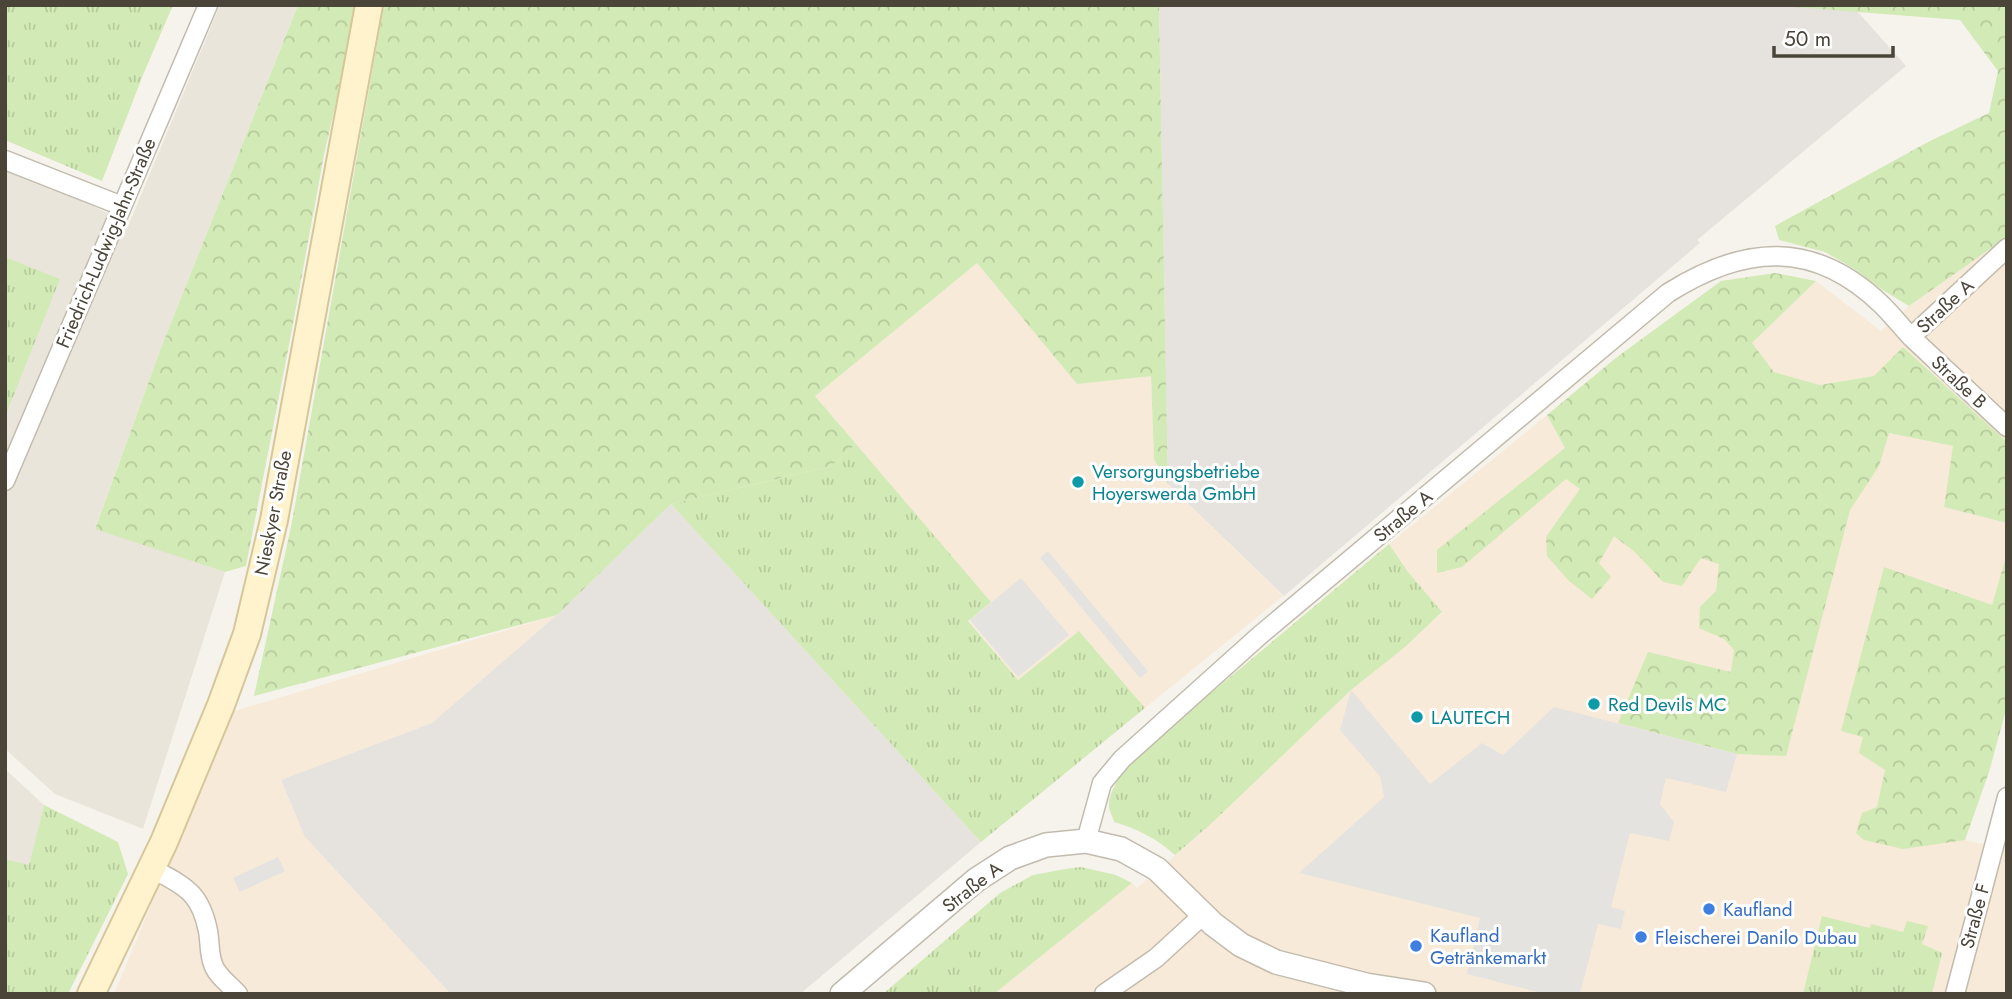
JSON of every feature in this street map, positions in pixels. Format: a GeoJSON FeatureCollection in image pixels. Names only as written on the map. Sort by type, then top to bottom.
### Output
{"type":"FeatureCollection","features":[{"type":"Feature","properties":{"kind":"main road","name":"Nieskyer Straße"},"geometry":{"type":"LineString","coordinates":[[91,994],[164,842],[221,705],[247,634],[274,520],[369,5]]}},
{"type":"Feature","properties":{"kind":"street","name":"Friedrich-Ludwig-Jahn-Straße"},"geometry":{"type":"LineString","coordinates":[[5,481],[13,440],[122,206],[208,5]]}},
{"type":"Feature","properties":{"kind":"street"},"geometry":{"type":"LineString","coordinates":[[5,160],[122,206]]}},
{"type":"Feature","properties":{"kind":"street","name":"Straße A"},"geometry":{"type":"LineString","coordinates":[[842,994],[976,880],[1010,858],[1046,845],[1086,841],[1102,783],[1122,759],[1259,636],[1668,293],[1686,281],[1729,262],[1785,255],[1810,260],[1854,283],[1882,304],[1911,337],[2007,248]]}},
{"type":"Feature","properties":{"kind":"street","name":"Straße B"},"geometry":{"type":"LineString","coordinates":[[1911,337],[2007,427]]}},
{"type":"Feature","properties":{"kind":"street","name":"Straße F"},"geometry":{"type":"LineString","coordinates":[[1955,994],[2007,797]]}},
{"type":"Feature","properties":{"kind":"street"},"geometry":{"type":"LineString","coordinates":[[1086,841],[1121,849],[1157,869],[1203,915],[1241,945],[1276,962],[1377,990],[1424,994]]}},
{"type":"Feature","properties":{"kind":"street"},"geometry":{"type":"LineString","coordinates":[[151,868],[188,888],[195,898],[207,928],[213,966],[238,994]]}},
{"type":"Feature","properties":{"kind":"street"},"geometry":{"type":"LineString","coordinates":[[1104,994],[1156,958],[1203,915]]}},
{"type":"Feature","properties":{"kind":"shaded area"},"geometry":{"type":"Polygon","coordinates":[[[220,5],[297,7],[161,348],[95,528],[225,572],[143,829],[55,794],[5,749],[5,162],[129,224],[220,5]]]}},
{"type":"Feature","properties":{"kind":"shaded area"},"geometry":{"type":"Polygon","coordinates":[[[1159,5],[1770,5],[1857,11],[1906,66],[1697,240],[1700,243],[1284,596],[1168,484],[1159,5]]]}},
{"type":"Feature","properties":{"kind":"shaded area"},"geometry":{"type":"Polygon","coordinates":[[[2007,237],[2007,442],[1903,347],[1875,376],[1820,385],[1774,372],[1752,343],[1816,281],[1881,331],[1909,306],[2007,237]]]}},
{"type":"Feature","properties":{"kind":"shaded area"},"geometry":{"type":"Polygon","coordinates":[[[977,263],[1077,384],[1151,375],[1154,459],[1168,484],[1283,596],[1145,708],[1079,631],[1018,680],[968,620],[990,601],[815,396],[977,263]]]}},
{"type":"Feature","properties":{"kind":"shaded area"},"geometry":{"type":"Polygon","coordinates":[[[1547,415],[1565,448],[1889,433],[1954,446],[1944,507],[2007,523],[2007,553],[1992,605],[1935,737],[1914,830],[2007,849],[2007,994],[994,994],[1132,883],[1137,888],[1213,822],[1351,690],[1442,613],[1389,544],[1547,415]]]}},
{"type":"Feature","properties":{"kind":"shaded area"},"geometry":{"type":"Polygon","coordinates":[[[671,504],[981,842],[800,994],[451,994],[305,837],[281,780],[432,723],[557,615],[671,504]]]}},
{"type":"Feature","properties":{"kind":"shaded area"},"geometry":{"type":"Polygon","coordinates":[[[1048,551],[1148,671],[1140,678],[1040,558],[1048,551]]]}},
{"type":"Feature","properties":{"kind":"shaded area"},"geometry":{"type":"Polygon","coordinates":[[[1021,578],[1069,635],[1018,677],[970,620],[1021,578]]]}},
{"type":"Feature","properties":{"kind":"shaded area"},"geometry":{"type":"Polygon","coordinates":[[[557,615],[432,723],[281,781],[305,837],[451,994],[114,994],[231,712],[557,615]]]}},
{"type":"Feature","properties":{"kind":"shaded area"},"geometry":{"type":"Polygon","coordinates":[[[1351,690],[1430,784],[1482,743],[1503,755],[1554,707],[1737,754],[1726,792],[1666,778],[1660,804],[1674,822],[1669,841],[1630,833],[1611,907],[1625,911],[1621,929],[1598,924],[1580,994],[1546,994],[1467,974],[1480,918],[1299,873],[1384,797],[1380,776],[1340,730],[1351,690]]]}},
{"type":"Feature","properties":{"kind":"shaded area"},"geometry":{"type":"Polygon","coordinates":[[[5,769],[44,805],[29,866],[5,859],[5,769]]]}},
{"type":"Feature","properties":{"kind":"shaded area"},"geometry":{"type":"Polygon","coordinates":[[[278,857],[285,871],[240,892],[233,878],[278,857]]]}},
{"type":"Feature","properties":{"kind":"green space"},"geometry":{"type":"Polygon","coordinates":[[[5,5],[173,5],[102,181],[5,140],[5,5]]]}},
{"type":"Feature","properties":{"kind":"green space"},"geometry":{"type":"Polygon","coordinates":[[[298,5],[358,5],[324,155],[246,566],[225,572],[95,529],[161,348],[298,5]]]}},
{"type":"Feature","properties":{"kind":"green space"},"geometry":{"type":"Polygon","coordinates":[[[384,5],[1159,5],[1168,484],[1154,459],[1151,376],[1077,384],[977,263],[815,396],[856,444],[831,466],[671,504],[557,615],[254,696],[292,522],[384,5]]]}},
{"type":"Feature","properties":{"kind":"green space"},"geometry":{"type":"Polygon","coordinates":[[[1770,5],[2007,5],[2007,237],[1909,306],[1825,252],[1779,240],[1775,226],[1928,142],[1989,113],[1998,71],[1960,20],[1770,5]]]}},
{"type":"Feature","properties":{"kind":"green space"},"geometry":{"type":"Polygon","coordinates":[[[5,257],[60,279],[5,417],[5,257]]]}},
{"type":"Feature","properties":{"kind":"green space"},"geometry":{"type":"Polygon","coordinates":[[[1775,273],[1816,281],[1752,343],[1774,372],[1820,385],[1874,376],[1903,347],[2007,442],[2007,523],[1944,507],[1953,446],[1889,433],[1879,466],[1850,510],[1786,756],[1737,754],[1618,723],[1648,652],[1731,672],[1734,650],[1724,639],[1699,628],[1700,607],[1716,591],[1719,564],[1701,558],[1682,586],[1663,582],[1636,553],[1614,536],[1599,563],[1611,577],[1592,599],[1569,581],[1547,556],[1546,537],[1580,489],[1566,479],[1462,567],[1437,573],[1437,550],[1565,448],[1547,415],[1617,357],[1721,281],[1775,273]]]}},
{"type":"Feature","properties":{"kind":"green space"},"geometry":{"type":"Polygon","coordinates":[[[856,444],[991,602],[968,621],[1018,680],[1079,631],[1145,708],[981,842],[671,504],[831,466],[856,444]]]}},
{"type":"Feature","properties":{"kind":"green space"},"geometry":{"type":"Polygon","coordinates":[[[1389,544],[1408,572],[1442,612],[1405,647],[1351,690],[1175,855],[1147,835],[1114,822],[1109,808],[1110,796],[1114,786],[1137,757],[1389,544]]]}},
{"type":"Feature","properties":{"kind":"green space"},"geometry":{"type":"Polygon","coordinates":[[[2007,553],[2007,706],[1989,772],[1965,840],[1903,849],[1864,840],[1856,833],[1862,813],[1877,807],[1885,770],[1859,753],[1863,737],[1841,731],[1884,567],[1992,605],[2007,553]]]}},
{"type":"Feature","properties":{"kind":"green space"},"geometry":{"type":"Polygon","coordinates":[[[44,805],[118,842],[128,874],[68,994],[5,994],[5,859],[29,865],[44,805]]]}},
{"type":"Feature","properties":{"kind":"green space"},"geometry":{"type":"Polygon","coordinates":[[[1081,867],[1116,875],[1132,883],[994,994],[883,994],[1000,893],[1033,875],[1081,867]]]}},
{"type":"Feature","properties":{"kind":"green space"},"geometry":{"type":"Polygon","coordinates":[[[1822,916],[1870,928],[1871,924],[1903,932],[1907,921],[1928,926],[1922,944],[1942,953],[1932,994],[1803,994],[1822,916]]]}},
{"type":"Feature","properties":{"kind":"place","name":"Versorgungsbetriebe Hoyerswerda GmbH"},"geometry":{"type":"Point","coordinates":[1078,482]}},
{"type":"Feature","properties":{"kind":"place","name":"Red Devils MC"},"geometry":{"type":"Point","coordinates":[1594,704]}},
{"type":"Feature","properties":{"kind":"place","name":"LAUTECH"},"geometry":{"type":"Point","coordinates":[1417,717]}},
{"type":"Feature","properties":{"kind":"place","name":"Kaufland"},"geometry":{"type":"Point","coordinates":[1709,909]}},
{"type":"Feature","properties":{"kind":"place","name":"Fleischerei Danilo Dubau"},"geometry":{"type":"Point","coordinates":[1641,937]}},
{"type":"Feature","properties":{"kind":"place","name":"Kaufland Getränkemarkt"},"geometry":{"type":"Point","coordinates":[1416,946]}}]}
